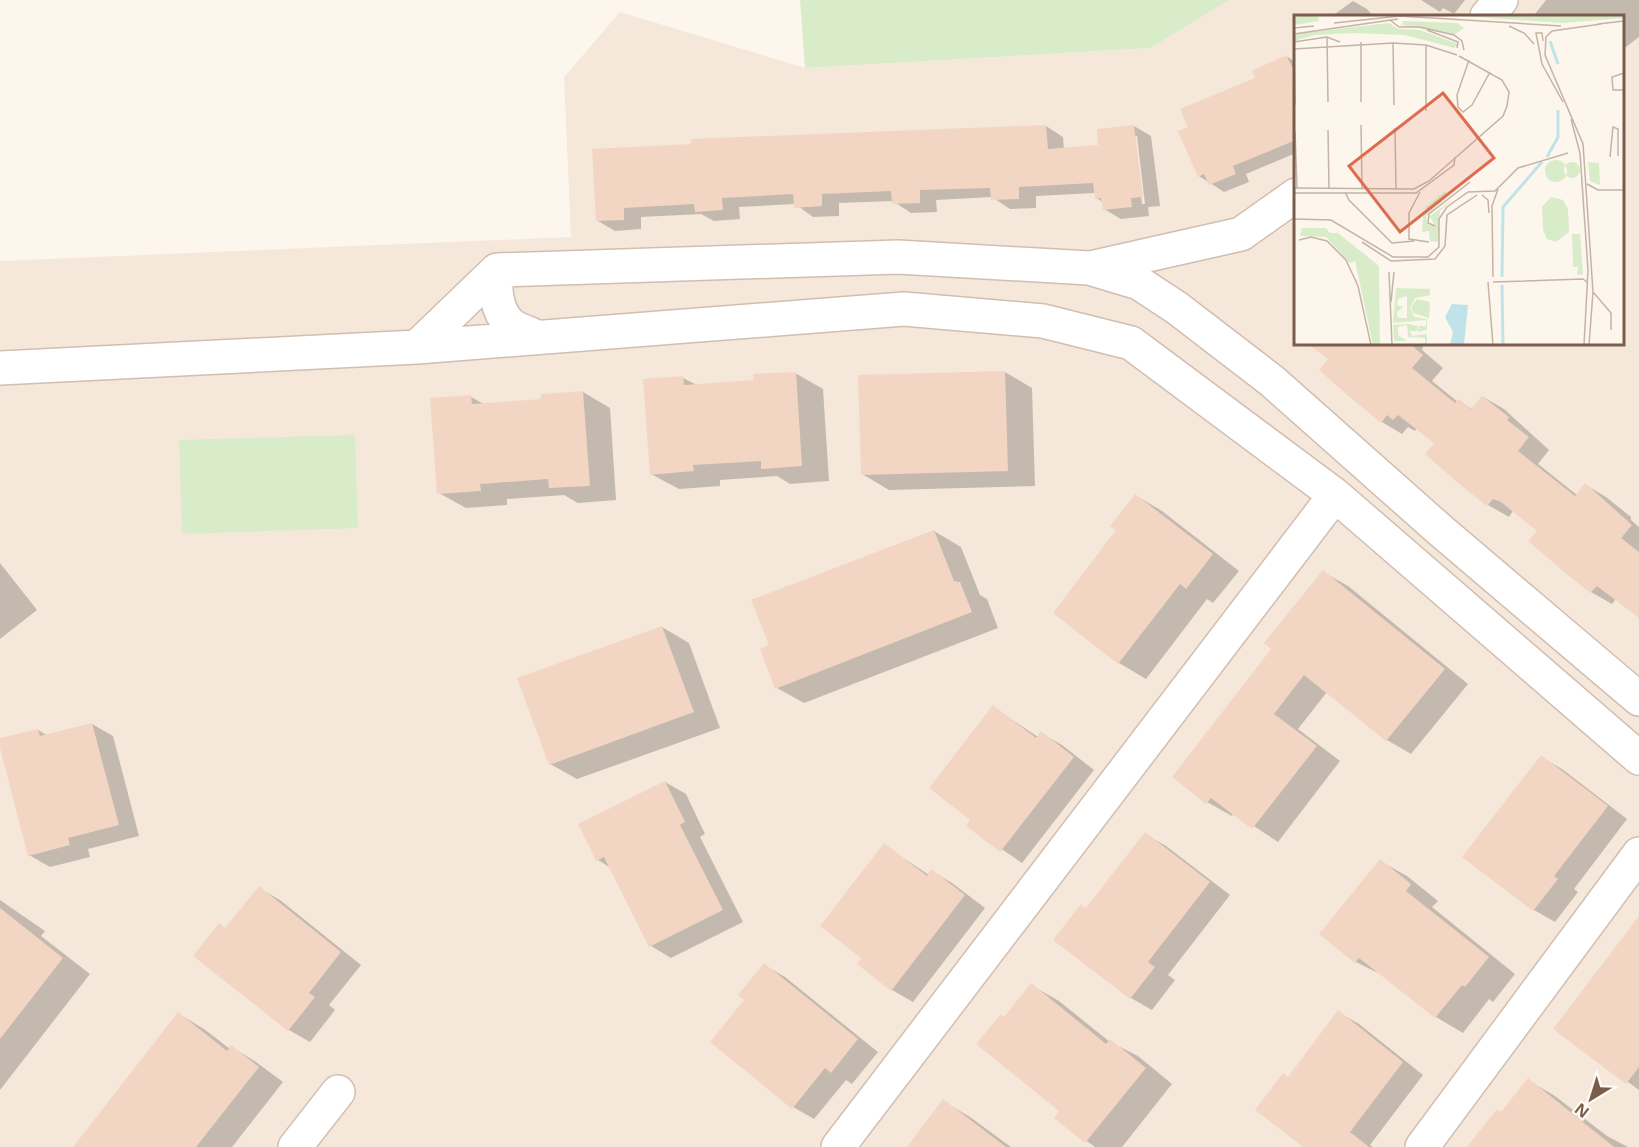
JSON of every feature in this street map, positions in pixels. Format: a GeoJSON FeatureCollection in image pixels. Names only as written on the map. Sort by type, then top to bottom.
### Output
{"type":"FeatureCollection","features":[{"type":"Feature","properties":{"kind":"street"},"geometry":{"type":"LineString","coordinates":[[1488,15],[1501,0]]}},
{"type":"Feature","properties":{"kind":"street"},"geometry":{"type":"LineString","coordinates":[[1089,268],[1241,234],[1294,196]]}},
{"type":"Feature","properties":{"kind":"street"},"geometry":{"type":"LineString","coordinates":[[417,347],[497,270],[898,257],[1089,268],[1138,283],[1177,308],[1272,381],[1440,530],[1639,699]]}},
{"type":"Feature","properties":{"kind":"street"},"geometry":{"type":"LineString","coordinates":[[497,270],[495,284],[501,310],[510,324],[535,336]]}},
{"type":"Feature","properties":{"kind":"street"},"geometry":{"type":"LineString","coordinates":[[0,368],[417,347],[904,309],[1043,321],[1131,343],[1335,495],[1639,758]]}},
{"type":"Feature","properties":{"kind":"street"},"geometry":{"type":"LineString","coordinates":[[838,1147],[1335,495]]}},
{"type":"Feature","properties":{"kind":"street"},"geometry":{"type":"LineString","coordinates":[[1422,1147],[1639,854]]}},
{"type":"Feature","properties":{"kind":"street"},"geometry":{"type":"LineString","coordinates":[[295,1147],[338,1092]]}},
{"type":"Feature","properties":{"kind":"shaded area"},"geometry":{"type":"Polygon","coordinates":[[[1229,0],[1639,0],[1639,1147],[0,1147],[0,261],[571,237],[564,77],[620,12],[805,68],[1151,48],[1229,0]]]}},
{"type":"Feature","properties":{"kind":"green space"},"geometry":{"type":"Polygon","coordinates":[[[800,0],[1229,0],[1151,48],[805,68],[800,0]]]}},
{"type":"Feature","properties":{"kind":"green space"},"geometry":{"type":"Polygon","coordinates":[[[355,435],[358,528],[182,534],[179,440],[355,435]]]}},
{"type":"Feature","properties":{"kind":"building"},"geometry":{"type":"Polygon","coordinates":[[[1286,55],[1294,70],[1294,141],[1233,166],[1236,174],[1209,185],[1204,174],[1198,177],[1178,131],[1188,127],[1180,109],[1255,78],[1252,71],[1286,55]]]}},
{"type":"Feature","properties":{"kind":"building"},"geometry":{"type":"Polygon","coordinates":[[[1046,125],[1048,149],[1098,145],[1097,129],[1134,125],[1143,197],[1131,198],[1132,207],[1103,210],[1101,198],[1095,199],[1093,183],[1019,187],[1019,199],[991,200],[990,188],[920,190],[920,203],[892,204],[891,191],[822,194],[822,206],[794,208],[793,194],[722,198],[723,210],[695,212],[694,204],[624,208],[624,220],[596,221],[592,149],[691,144],[691,139],[1046,125]]]}},
{"type":"Feature","properties":{"kind":"building"},"geometry":{"type":"Polygon","coordinates":[[[1309,345],[1411,345],[1423,355],[1412,368],[1455,403],[1459,399],[1471,409],[1482,396],[1509,417],[1507,420],[1529,437],[1518,451],[1575,496],[1585,483],[1632,525],[1621,538],[1639,552],[1639,618],[1597,586],[1590,593],[1562,570],[1528,541],[1537,531],[1501,502],[1493,499],[1487,506],[1458,483],[1425,454],[1434,443],[1398,415],[1393,420],[1387,415],[1381,423],[1352,399],[1319,370],[1328,359],[1309,345]]]}},
{"type":"Feature","properties":{"kind":"building"},"geometry":{"type":"Polygon","coordinates":[[[1005,371],[1008,471],[861,475],[858,375],[1005,371]]]}},
{"type":"Feature","properties":{"kind":"building"},"geometry":{"type":"Polygon","coordinates":[[[796,372],[802,466],[761,469],[761,461],[693,465],[694,471],[650,475],[643,379],[683,376],[684,385],[754,380],[753,374],[796,372]]]}},
{"type":"Feature","properties":{"kind":"building"},"geometry":{"type":"Polygon","coordinates":[[[583,391],[590,486],[549,488],[548,479],[480,484],[481,491],[437,494],[430,398],[471,395],[472,404],[541,399],[541,394],[583,391]]]}},
{"type":"Feature","properties":{"kind":"building"},"geometry":{"type":"Polygon","coordinates":[[[1135,494],[1213,554],[1186,589],[1180,584],[1118,664],[1053,613],[1116,530],[1110,526],[1135,494]]]}},
{"type":"Feature","properties":{"kind":"building"},"geometry":{"type":"Polygon","coordinates":[[[934,530],[954,581],[960,582],[972,612],[775,689],[760,649],[769,645],[751,600],[934,530]]]}},
{"type":"Feature","properties":{"kind":"building"},"geometry":{"type":"Polygon","coordinates":[[[1323,570],[1445,669],[1386,741],[1304,675],[1274,714],[1317,746],[1252,829],[1211,798],[1206,804],[1172,777],[1271,649],[1264,643],[1323,570]]]}},
{"type":"Feature","properties":{"kind":"building"},"geometry":{"type":"Polygon","coordinates":[[[662,626],[694,712],[549,765],[517,678],[662,626]]]}},
{"type":"Feature","properties":{"kind":"building"},"geometry":{"type":"Polygon","coordinates":[[[993,705],[1036,738],[1041,731],[1074,757],[1000,852],[966,826],[970,820],[929,788],[993,705]]]}},
{"type":"Feature","properties":{"kind":"building"},"geometry":{"type":"Polygon","coordinates":[[[92,723],[119,825],[68,838],[70,845],[28,856],[0,748],[0,738],[38,729],[40,736],[92,723]]]}},
{"type":"Feature","properties":{"kind":"building"},"geometry":{"type":"Polygon","coordinates":[[[1541,755],[1608,806],[1554,876],[1558,879],[1533,911],[1462,857],[1541,755]]]}},
{"type":"Feature","properties":{"kind":"building"},"geometry":{"type":"Polygon","coordinates":[[[665,781],[685,822],[680,825],[723,910],[649,947],[604,857],[596,861],[578,824],[665,781]]]}},
{"type":"Feature","properties":{"kind":"building"},"geometry":{"type":"Polygon","coordinates":[[[1145,832],[1210,882],[1148,962],[1155,967],[1130,999],[1053,940],[1081,904],[1086,908],[1145,832]]]}},
{"type":"Feature","properties":{"kind":"building"},"geometry":{"type":"Polygon","coordinates":[[[884,843],[927,876],[931,869],[965,895],[891,991],[857,964],[861,958],[820,926],[884,843]]]}},
{"type":"Feature","properties":{"kind":"building"},"geometry":{"type":"Polygon","coordinates":[[[1380,859],[1411,884],[1406,891],[1489,957],[1465,987],[1462,985],[1435,1018],[1359,958],[1355,963],[1319,934],[1380,859]]]}},
{"type":"Feature","properties":{"kind":"building"},"geometry":{"type":"Polygon","coordinates":[[[259,886],[341,952],[309,993],[315,997],[288,1031],[193,956],[219,923],[225,928],[259,886]]]}},
{"type":"Feature","properties":{"kind":"building"},"geometry":{"type":"Polygon","coordinates":[[[0,908],[63,958],[0,1039],[0,908]]]}},
{"type":"Feature","properties":{"kind":"building"},"geometry":{"type":"Polygon","coordinates":[[[1639,916],[1639,1067],[1626,1084],[1553,1029],[1639,916]]]}},
{"type":"Feature","properties":{"kind":"building"},"geometry":{"type":"Polygon","coordinates":[[[764,963],[858,1039],[831,1073],[825,1068],[792,1109],[710,1042],[744,1000],[738,995],[764,963]]]}},
{"type":"Feature","properties":{"kind":"building"},"geometry":{"type":"Polygon","coordinates":[[[1031,983],[1106,1044],[1110,1039],[1146,1068],[1085,1143],[1054,1118],[1059,1111],[976,1044],[1001,1014],[1004,1017],[1031,983]]]}},
{"type":"Feature","properties":{"kind":"building"},"geometry":{"type":"Polygon","coordinates":[[[1338,1010],[1403,1062],[1350,1132],[1369,1147],[1303,1147],[1255,1110],[1283,1073],[1288,1077],[1338,1010]]]}},
{"type":"Feature","properties":{"kind":"building"},"geometry":{"type":"Polygon","coordinates":[[[178,1012],[227,1051],[231,1045],[259,1067],[196,1147],[73,1147],[178,1012]]]}},
{"type":"Feature","properties":{"kind":"building"},"geometry":{"type":"Polygon","coordinates":[[[1528,1078],[1614,1147],[1467,1147],[1497,1109],[1501,1112],[1528,1078]]]}},
{"type":"Feature","properties":{"kind":"building"},"geometry":{"type":"Polygon","coordinates":[[[943,1099],[1006,1147],[907,1147],[943,1099]]]}}]}
